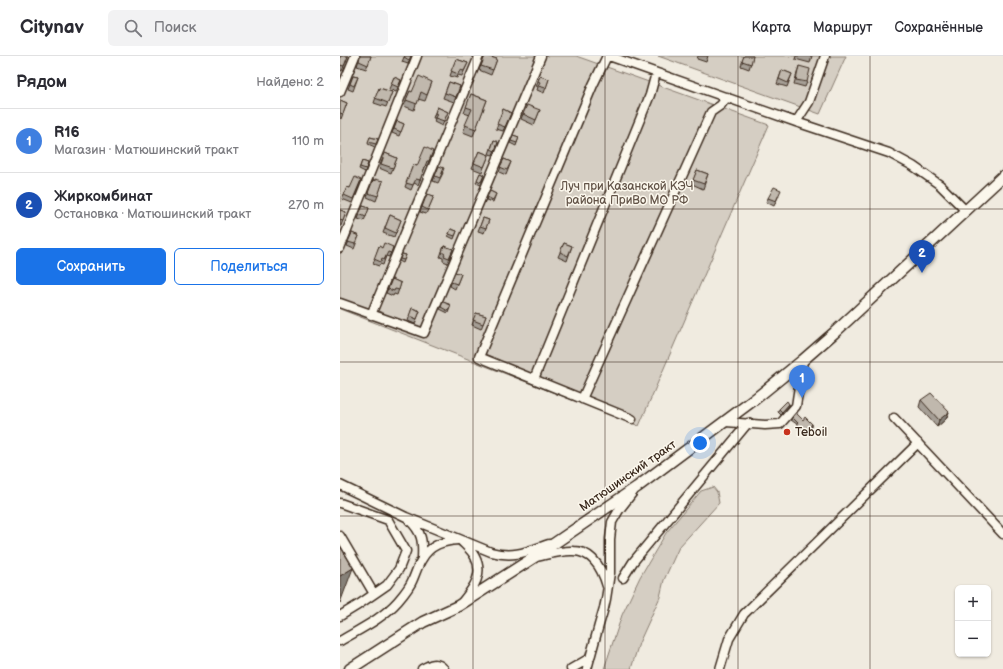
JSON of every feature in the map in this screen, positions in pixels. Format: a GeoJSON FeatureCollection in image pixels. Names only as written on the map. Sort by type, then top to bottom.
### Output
{"type":"FeatureCollection","features":[{"type":"Feature","properties":{"kind":"main road","name":"Матюшинский тракт"},"geometry":{"type":"LineString","coordinates":[[350,669],[423,622],[458,606],[533,558],[637,487],[726,422],[834,333],[1003,176]]}},
{"type":"Feature","properties":{"kind":"street"},"geometry":{"type":"LineString","coordinates":[[340,92],[355,56]]}},
{"type":"Feature","properties":{"kind":"street"},"geometry":{"type":"LineString","coordinates":[[340,248],[417,56]]}},
{"type":"Feature","properties":{"kind":"street"},"geometry":{"type":"LineString","coordinates":[[371,315],[479,56]]}},
{"type":"Feature","properties":{"kind":"street"},"geometry":{"type":"LineString","coordinates":[[340,303],[424,333],[541,56]]}},
{"type":"Feature","properties":{"kind":"street"},"geometry":{"type":"LineString","coordinates":[[632,419],[479,357],[593,84],[608,56],[889,153],[913,166],[940,185],[966,210]]}},
{"type":"Feature","properties":{"kind":"street"},"geometry":{"type":"LineString","coordinates":[[796,122],[809,102],[825,56]]}},
{"type":"Feature","properties":{"kind":"street"},"geometry":{"type":"LineString","coordinates":[[534,379],[650,95],[656,73]]}},
{"type":"Feature","properties":{"kind":"street"},"geometry":{"type":"LineString","coordinates":[[582,399],[711,112],[721,105],[727,98]]}},
{"type":"Feature","properties":{"kind":"street"},"geometry":{"type":"LineString","coordinates":[[726,422],[765,425],[780,424],[796,406],[803,360]]}},
{"type":"Feature","properties":{"kind":"street"},"geometry":{"type":"LineString","coordinates":[[894,418],[1003,534]]}},
{"type":"Feature","properties":{"kind":"street"},"geometry":{"type":"LineString","coordinates":[[623,578],[633,562],[748,423]]}},
{"type":"Feature","properties":{"kind":"street"},"geometry":{"type":"LineString","coordinates":[[720,669],[729,639],[744,614],[918,443]]}},
{"type":"Feature","properties":{"kind":"street"},"geometry":{"type":"LineString","coordinates":[[340,486],[406,517],[490,552],[506,555],[522,553],[557,542]]}},
{"type":"Feature","properties":{"kind":"street"},"geometry":{"type":"LineString","coordinates":[[587,669],[604,608],[608,587],[612,522],[619,510],[637,487]]}},
{"type":"Feature","properties":{"kind":"street"},"geometry":{"type":"LineString","coordinates":[[340,503],[388,520],[406,551],[400,569],[387,585],[340,616]]}},
{"type":"Feature","properties":{"kind":"street"},"geometry":{"type":"LineString","coordinates":[[406,517],[415,525],[420,535],[422,544],[422,559]]}},
{"type":"Feature","properties":{"kind":"street"},"geometry":{"type":"LineString","coordinates":[[340,536],[374,594]]}},
{"type":"Feature","properties":{"kind":"street"},"geometry":{"type":"LineString","coordinates":[[340,641],[377,619],[397,602],[413,580],[427,551],[441,542],[461,539]]}},
{"type":"Feature","properties":{"kind":"street"},"geometry":{"type":"LineString","coordinates":[[458,606],[473,588],[477,581],[478,572],[474,556],[461,539]]}},
{"type":"Feature","properties":{"kind":"street"},"geometry":{"type":"LineString","coordinates":[[533,558],[574,550],[583,553],[591,557],[598,565],[604,574],[608,587]]}},
{"type":"Feature","properties":{"kind":"street"},"geometry":{"type":"LineString","coordinates":[[571,669],[590,658]]}},
{"type":"Feature","properties":{"kind":"street"},"geometry":{"type":"LineString","coordinates":[[422,669],[433,664],[440,665],[444,669]]}},
{"type":"Feature","properties":{"kind":"green space","name":"Луч при Казанской КЭЧ района ПриВо МО РФ"},"geometry":{"type":"Polygon","coordinates":[[[340,56],[576,56],[769,125],[639,426],[340,309],[340,56]]]}},
{"type":"Feature","properties":{"kind":"green space"},"geometry":{"type":"Polygon","coordinates":[[[658,56],[846,56],[820,114],[658,56]]]}},
{"type":"Feature","properties":{"kind":"green space"},"geometry":{"type":"Polygon","coordinates":[[[713,487],[717,492],[719,503],[679,547],[664,580],[660,597],[639,643],[631,669],[604,669],[622,615],[640,577],[666,533],[701,491],[713,487]]]}},
{"type":"Feature","properties":{"kind":"building"},"geometry":{"type":"Polygon","coordinates":[[[340,56],[348,56],[344,66],[340,65],[340,56]]]}},
{"type":"Feature","properties":{"kind":"building"},"geometry":{"type":"Polygon","coordinates":[[[360,56],[371,56],[368,65],[359,61],[360,56]]]}},
{"type":"Feature","properties":{"kind":"building"},"geometry":{"type":"Polygon","coordinates":[[[411,56],[409,60],[404,57],[411,56]]]}},
{"type":"Feature","properties":{"kind":"building"},"geometry":{"type":"Polygon","coordinates":[[[485,56],[497,59],[493,70],[481,66],[485,56]]]}},
{"type":"Feature","properties":{"kind":"building"},"geometry":{"type":"Polygon","coordinates":[[[744,56],[753,56],[751,64],[742,61],[744,56]]]}},
{"type":"Feature","properties":{"kind":"building"},"geometry":{"type":"Polygon","coordinates":[[[456,59],[468,63],[464,71],[460,70],[458,74],[451,71],[456,59]]]}},
{"type":"Feature","properties":{"kind":"building"},"geometry":{"type":"Polygon","coordinates":[[[799,66],[810,69],[807,82],[796,80],[799,66]]]}},
{"type":"Feature","properties":{"kind":"building"},"geometry":{"type":"Polygon","coordinates":[[[782,70],[792,74],[788,83],[779,79],[782,70]]]}},
{"type":"Feature","properties":{"kind":"building"},"geometry":{"type":"Polygon","coordinates":[[[353,76],[358,77],[354,86],[350,84],[353,76]]]}},
{"type":"Feature","properties":{"kind":"building"},"geometry":{"type":"Polygon","coordinates":[[[419,76],[432,82],[427,95],[421,92],[417,104],[406,100],[410,91],[412,92],[419,76]]]}},
{"type":"Feature","properties":{"kind":"building"},"geometry":{"type":"Polygon","coordinates":[[[540,76],[549,79],[546,88],[538,86],[540,76]]]}},
{"type":"Feature","properties":{"kind":"building"},"geometry":{"type":"Polygon","coordinates":[[[394,77],[401,80],[398,87],[391,84],[394,77]]]}},
{"type":"Feature","properties":{"kind":"building"},"geometry":{"type":"Polygon","coordinates":[[[449,82],[460,86],[456,97],[445,93],[449,82]]]}},
{"type":"Feature","properties":{"kind":"building"},"geometry":{"type":"Polygon","coordinates":[[[379,88],[392,92],[388,103],[375,98],[379,88]]]}},
{"type":"Feature","properties":{"kind":"building"},"geometry":{"type":"Polygon","coordinates":[[[471,94],[487,100],[476,129],[465,125],[472,109],[466,107],[471,94]]]}},
{"type":"Feature","properties":{"kind":"building"},"geometry":{"type":"Polygon","coordinates":[[[340,100],[347,103],[343,114],[340,113],[340,100]]]}},
{"type":"Feature","properties":{"kind":"building"},"geometry":{"type":"Polygon","coordinates":[[[527,105],[540,110],[536,120],[523,114],[527,105]]]}},
{"type":"Feature","properties":{"kind":"building"},"geometry":{"type":"Polygon","coordinates":[[[437,107],[448,112],[444,121],[435,118],[437,114],[435,113],[437,107]]]}},
{"type":"Feature","properties":{"kind":"building"},"geometry":{"type":"Polygon","coordinates":[[[503,109],[511,113],[505,127],[497,124],[503,109]]]}},
{"type":"Feature","properties":{"kind":"building"},"geometry":{"type":"Polygon","coordinates":[[[397,121],[404,124],[401,132],[394,129],[397,121]]]}},
{"type":"Feature","properties":{"kind":"building"},"geometry":{"type":"Polygon","coordinates":[[[513,135],[519,137],[517,143],[511,141],[513,135]]]}},
{"type":"Feature","properties":{"kind":"building"},"geometry":{"type":"Polygon","coordinates":[[[370,137],[378,139],[376,144],[368,142],[370,137]]]}},
{"type":"Feature","properties":{"kind":"building"},"geometry":{"type":"Polygon","coordinates":[[[494,140],[498,142],[495,151],[491,149],[494,140]]]}},
{"type":"Feature","properties":{"kind":"building"},"geometry":{"type":"Polygon","coordinates":[[[425,147],[433,151],[429,161],[427,161],[420,180],[416,179],[413,185],[406,183],[413,165],[417,166],[425,147]]]}},
{"type":"Feature","properties":{"kind":"building"},"geometry":{"type":"Polygon","coordinates":[[[479,151],[489,155],[484,167],[474,163],[479,151]]]}},
{"type":"Feature","properties":{"kind":"building"},"geometry":{"type":"Polygon","coordinates":[[[385,153],[397,158],[393,168],[381,164],[385,153]]]}},
{"type":"Feature","properties":{"kind":"building"},"geometry":{"type":"Polygon","coordinates":[[[504,159],[511,162],[507,170],[500,167],[504,159]]]}},
{"type":"Feature","properties":{"kind":"building"},"geometry":{"type":"Polygon","coordinates":[[[362,161],[368,163],[366,169],[360,167],[362,161]]]}},
{"type":"Feature","properties":{"kind":"building"},"geometry":{"type":"Polygon","coordinates":[[[439,166],[444,168],[440,178],[435,176],[439,166]]]}},
{"type":"Feature","properties":{"kind":"building"},"geometry":{"type":"Polygon","coordinates":[[[697,170],[708,174],[704,184],[693,180],[697,170]]]}},
{"type":"Feature","properties":{"kind":"building"},"geometry":{"type":"Polygon","coordinates":[[[480,173],[484,175],[481,182],[477,180],[480,173]]]}},
{"type":"Feature","properties":{"kind":"building"},"geometry":{"type":"Polygon","coordinates":[[[355,177],[361,180],[353,199],[344,195],[347,187],[350,188],[355,177]]]}},
{"type":"Feature","properties":{"kind":"building"},"geometry":{"type":"Polygon","coordinates":[[[375,179],[383,181],[378,196],[368,193],[373,180],[375,181],[375,179]]]}},
{"type":"Feature","properties":{"kind":"building"},"geometry":{"type":"Polygon","coordinates":[[[774,187],[781,190],[776,201],[768,198],[774,187]]]}},
{"type":"Feature","properties":{"kind":"building"},"geometry":{"type":"Polygon","coordinates":[[[490,191],[496,194],[493,200],[487,197],[490,191]]]}},
{"type":"Feature","properties":{"kind":"building"},"geometry":{"type":"Polygon","coordinates":[[[427,194],[434,196],[428,210],[422,207],[427,194]]]}},
{"type":"Feature","properties":{"kind":"building"},"geometry":{"type":"Polygon","coordinates":[[[363,206],[369,208],[366,217],[359,214],[363,206]]]}},
{"type":"Feature","properties":{"kind":"building"},"geometry":{"type":"Polygon","coordinates":[[[340,210],[346,212],[343,221],[340,220],[340,210]]]}},
{"type":"Feature","properties":{"kind":"building"},"geometry":{"type":"Polygon","coordinates":[[[390,215],[401,220],[396,233],[385,228],[390,215]]]}},
{"type":"Feature","properties":{"kind":"building"},"geometry":{"type":"Polygon","coordinates":[[[483,218],[489,220],[486,228],[480,226],[483,218]]]}},
{"type":"Feature","properties":{"kind":"building"},"geometry":{"type":"Polygon","coordinates":[[[451,229],[457,231],[455,236],[449,234],[451,229]]]}},
{"type":"Feature","properties":{"kind":"building"},"geometry":{"type":"Polygon","coordinates":[[[352,233],[359,236],[355,244],[348,242],[352,233]]]}},
{"type":"Feature","properties":{"kind":"building"},"geometry":{"type":"Polygon","coordinates":[[[384,243],[393,247],[391,253],[388,252],[384,260],[382,259],[381,262],[374,259],[379,246],[382,248],[384,243]]]}},
{"type":"Feature","properties":{"kind":"building"},"geometry":{"type":"Polygon","coordinates":[[[564,243],[572,246],[568,256],[560,252],[564,243]]]}},
{"type":"Feature","properties":{"kind":"building"},"geometry":{"type":"Polygon","coordinates":[[[444,246],[453,249],[449,258],[444,256],[445,254],[442,252],[444,246]]]}},
{"type":"Feature","properties":{"kind":"building"},"geometry":{"type":"Polygon","coordinates":[[[402,254],[406,255],[404,260],[400,259],[402,254]]]}},
{"type":"Feature","properties":{"kind":"building"},"geometry":{"type":"Polygon","coordinates":[[[455,272],[461,274],[457,284],[451,282],[455,272]]]}},
{"type":"Feature","properties":{"kind":"building"},"geometry":{"type":"Polygon","coordinates":[[[392,279],[401,283],[399,290],[395,289],[394,291],[388,289],[392,279]]]}},
{"type":"Feature","properties":{"kind":"building"},"geometry":{"type":"Polygon","coordinates":[[[443,302],[451,305],[448,311],[441,307],[443,302]]]}},
{"type":"Feature","properties":{"kind":"building"},"geometry":{"type":"Polygon","coordinates":[[[412,308],[420,311],[417,319],[409,316],[412,308]]]}},
{"type":"Feature","properties":{"kind":"building"},"geometry":{"type":"Polygon","coordinates":[[[476,313],[486,316],[483,324],[473,320],[476,313]]]}},
{"type":"Feature","properties":{"kind":"building"},"geometry":{"type":"Polygon","coordinates":[[[931,393],[949,412],[939,420],[921,400],[931,393]]]}},
{"type":"Feature","properties":{"kind":"building"},"geometry":{"type":"Polygon","coordinates":[[[787,401],[789,404],[782,412],[779,409],[787,401]]]}},
{"type":"Feature","properties":{"kind":"building"},"geometry":{"type":"Polygon","coordinates":[[[797,411],[797,414],[803,420],[805,417],[812,424],[805,432],[792,417],[797,411]]]}},
{"type":"Feature","properties":{"kind":"building"},"geometry":{"type":"Polygon","coordinates":[[[340,546],[353,568],[340,576],[340,546]]]}},
{"type":"Feature","properties":{"kind":"place","name":"Жиркомбинат"},"geometry":{"type":"Point","coordinates":[922,273]}},
{"type":"Feature","properties":{"kind":"place","name":"R16"},"geometry":{"type":"Point","coordinates":[802,398]}},
{"type":"Feature","properties":{"kind":"place","name":"Teboil"},"geometry":{"type":"Point","coordinates":[787,432]}}]}
